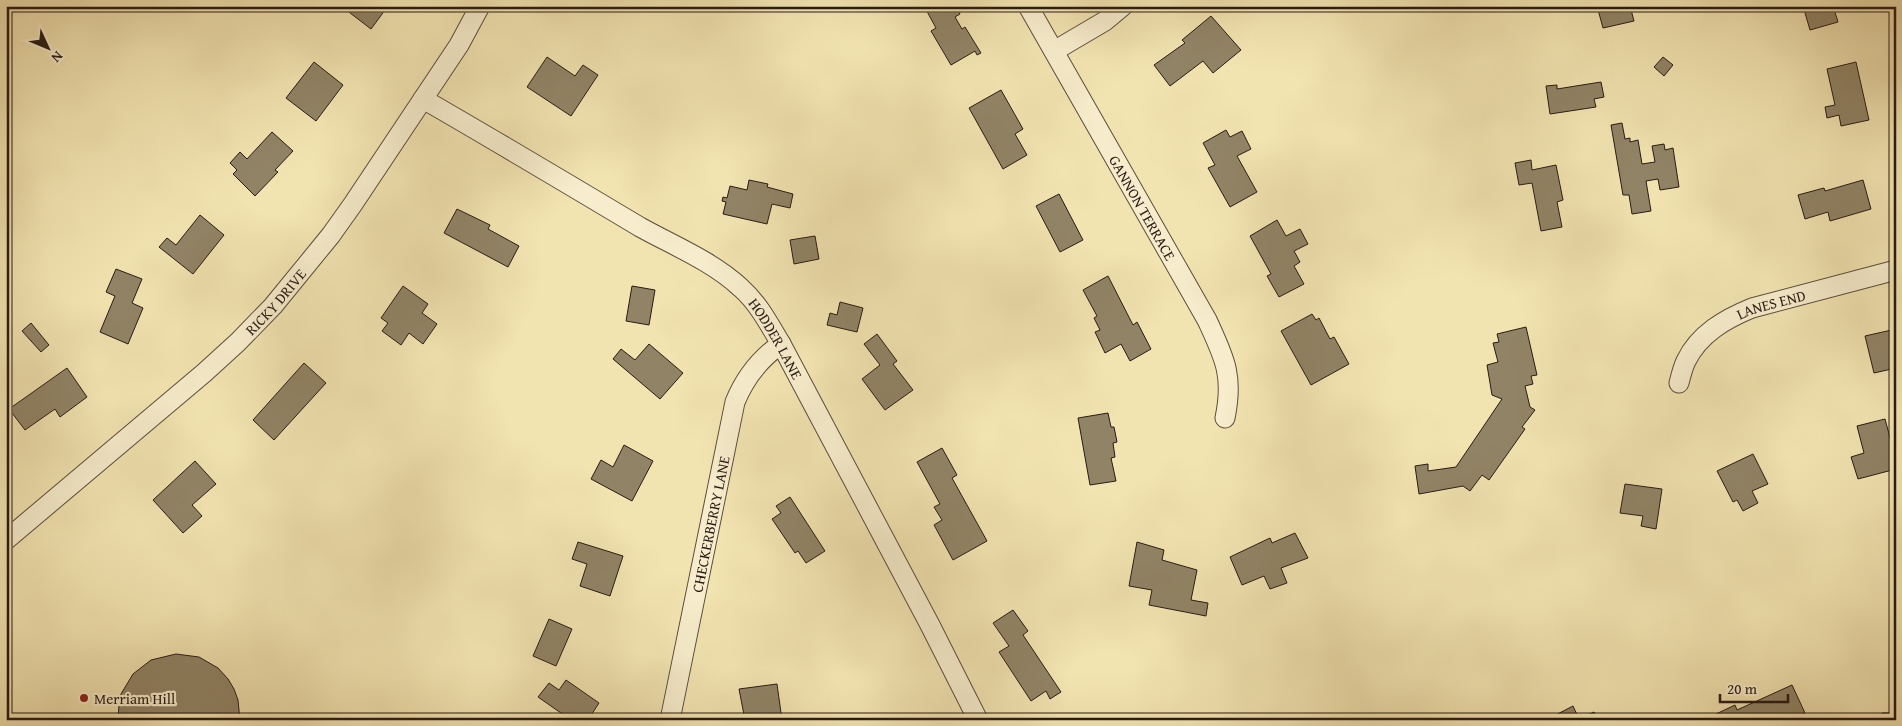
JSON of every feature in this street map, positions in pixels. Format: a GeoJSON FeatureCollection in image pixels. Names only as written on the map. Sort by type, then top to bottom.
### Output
{"type":"FeatureCollection","features":[{"type":"Feature","properties":{"kind":"street","name":"RICKY DRIVE"},"geometry":{"type":"LineString","coordinates":[[6,540],[204,373],[273,306],[331,236],[459,45],[480,6]]}},
{"type":"Feature","properties":{"kind":"street","name":"GANNON TERRACE"},"geometry":{"type":"LineString","coordinates":[[1028,6],[1218,344],[1226,364],[1230,382],[1225,418]]}},
{"type":"Feature","properties":{"kind":"street"},"geometry":{"type":"LineString","coordinates":[[1054,51],[1105,21],[1122,6]]}},
{"type":"Feature","properties":{"kind":"street","name":"HODDER LANE"},"geometry":{"type":"LineString","coordinates":[[424,99],[726,276],[753,301],[781,344],[930,625],[978,720]]}},
{"type":"Feature","properties":{"kind":"street","name":"LANES END"},"geometry":{"type":"LineString","coordinates":[[1679,383],[1686,360],[1699,342],[1733,316],[1752,308],[1896,270]]}},
{"type":"Feature","properties":{"kind":"street","name":"CHECKERBERRY LANE"},"geometry":{"type":"LineString","coordinates":[[670,720],[735,402],[752,370],[766,354],[781,344]]}},
{"type":"Feature","properties":{"kind":"building"},"geometry":{"type":"Polygon","coordinates":[[[341,6],[388,6],[371,29],[341,6]]]}},
{"type":"Feature","properties":{"kind":"building"},"geometry":{"type":"Polygon","coordinates":[[[924,6],[956,6],[960,14],[955,17],[962,29],[965,27],[981,53],[977,55],[975,51],[951,65],[931,31],[936,28],[924,6]]]}},
{"type":"Feature","properties":{"kind":"building"},"geometry":{"type":"Polygon","coordinates":[[[1597,6],[1630,6],[1634,21],[1603,28],[1597,6]]]}},
{"type":"Feature","properties":{"kind":"building"},"geometry":{"type":"Polygon","coordinates":[[[1803,6],[1833,6],[1838,22],[1810,30],[1803,6]]]}},
{"type":"Feature","properties":{"kind":"building"},"geometry":{"type":"Polygon","coordinates":[[[1211,16],[1241,50],[1213,73],[1203,61],[1170,86],[1154,65],[1185,43],[1182,40],[1211,16]]]}},
{"type":"Feature","properties":{"kind":"building"},"geometry":{"type":"Polygon","coordinates":[[[547,57],[575,76],[583,65],[598,75],[571,116],[527,87],[547,57]]]}},
{"type":"Feature","properties":{"kind":"building"},"geometry":{"type":"Polygon","coordinates":[[[1663,57],[1673,65],[1664,76],[1654,67],[1663,57]]]}},
{"type":"Feature","properties":{"kind":"building"},"geometry":{"type":"Polygon","coordinates":[[[314,62],[343,85],[316,121],[286,98],[314,62]]]}},
{"type":"Feature","properties":{"kind":"building"},"geometry":{"type":"Polygon","coordinates":[[[1856,62],[1869,120],[1841,126],[1839,115],[1827,118],[1825,107],[1835,105],[1827,69],[1856,62]]]}},
{"type":"Feature","properties":{"kind":"building"},"geometry":{"type":"Polygon","coordinates":[[[1601,82],[1604,97],[1594,99],[1596,107],[1550,114],[1546,86],[1557,85],[1557,89],[1601,82]]]}},
{"type":"Feature","properties":{"kind":"building"},"geometry":{"type":"Polygon","coordinates":[[[1001,90],[1023,129],[1015,134],[1027,155],[1003,169],[969,108],[1001,90]]]}},
{"type":"Feature","properties":{"kind":"building"},"geometry":{"type":"Polygon","coordinates":[[[1622,123],[1625,139],[1630,138],[1630,142],[1638,140],[1642,164],[1655,162],[1652,146],[1664,144],[1665,150],[1673,148],[1679,187],[1660,190],[1658,179],[1646,181],[1651,211],[1632,214],[1629,195],[1623,195],[1611,125],[1622,123]]]}},
{"type":"Feature","properties":{"kind":"building"},"geometry":{"type":"Polygon","coordinates":[[[1226,130],[1230,137],[1242,131],[1251,149],[1237,156],[1257,192],[1230,207],[1208,168],[1215,165],[1203,143],[1226,130]]]}},
{"type":"Feature","properties":{"kind":"building"},"geometry":{"type":"Polygon","coordinates":[[[272,132],[293,151],[275,170],[278,172],[255,196],[233,174],[237,170],[230,163],[240,152],[247,159],[272,132]]]}},
{"type":"Feature","properties":{"kind":"building"},"geometry":{"type":"Polygon","coordinates":[[[1531,160],[1532,170],[1556,165],[1563,200],[1557,202],[1562,227],[1541,231],[1532,183],[1519,185],[1515,163],[1531,160]]]}},
{"type":"Feature","properties":{"kind":"building"},"geometry":{"type":"Polygon","coordinates":[[[749,180],[768,184],[767,187],[793,194],[790,208],[772,204],[767,224],[723,214],[726,202],[722,201],[723,197],[727,198],[730,186],[747,190],[749,180]]]}},
{"type":"Feature","properties":{"kind":"building"},"geometry":{"type":"Polygon","coordinates":[[[1863,180],[1871,209],[1830,221],[1828,212],[1805,219],[1798,195],[1824,188],[1825,191],[1863,180]]]}},
{"type":"Feature","properties":{"kind":"building"},"geometry":{"type":"Polygon","coordinates":[[[1059,194],[1083,240],[1060,252],[1036,206],[1059,194]]]}},
{"type":"Feature","properties":{"kind":"building"},"geometry":{"type":"Polygon","coordinates":[[[457,209],[490,225],[488,229],[519,246],[508,267],[444,233],[457,209]]]}},
{"type":"Feature","properties":{"kind":"building"},"geometry":{"type":"Polygon","coordinates":[[[200,215],[224,235],[193,274],[159,247],[167,238],[176,245],[200,215]]]}},
{"type":"Feature","properties":{"kind":"building"},"geometry":{"type":"Polygon","coordinates":[[[1277,220],[1286,236],[1300,229],[1308,244],[1294,251],[1300,262],[1294,266],[1304,284],[1279,297],[1267,276],[1271,274],[1250,236],[1277,220]]]}},
{"type":"Feature","properties":{"kind":"building"},"geometry":{"type":"Polygon","coordinates":[[[815,236],[819,259],[794,264],[790,240],[815,236]]]}},
{"type":"Feature","properties":{"kind":"building"},"geometry":{"type":"Polygon","coordinates":[[[116,269],[142,279],[132,303],[143,308],[128,344],[100,332],[115,296],[106,292],[116,269]]]}},
{"type":"Feature","properties":{"kind":"building"},"geometry":{"type":"Polygon","coordinates":[[[1108,276],[1133,325],[1137,322],[1151,349],[1130,361],[1121,344],[1105,353],[1095,332],[1100,330],[1094,318],[1097,316],[1083,290],[1108,276]]]}},
{"type":"Feature","properties":{"kind":"building"},"geometry":{"type":"Polygon","coordinates":[[[403,286],[428,304],[422,313],[437,324],[423,344],[409,333],[401,345],[382,331],[388,323],[381,318],[403,286]]]}},
{"type":"Feature","properties":{"kind":"building"},"geometry":{"type":"Polygon","coordinates":[[[632,286],[655,290],[649,325],[626,321],[632,286]]]}},
{"type":"Feature","properties":{"kind":"building"},"geometry":{"type":"Polygon","coordinates":[[[840,302],[863,308],[857,332],[827,325],[830,313],[837,315],[840,302]]]}},
{"type":"Feature","properties":{"kind":"building"},"geometry":{"type":"Polygon","coordinates":[[[1312,314],[1316,320],[1319,318],[1330,339],[1334,337],[1349,364],[1311,385],[1281,331],[1312,314]]]}},
{"type":"Feature","properties":{"kind":"building"},"geometry":{"type":"Polygon","coordinates":[[[31,323],[49,345],[41,352],[22,331],[31,323]]]}},
{"type":"Feature","properties":{"kind":"building"},"geometry":{"type":"Polygon","coordinates":[[[1526,327],[1537,375],[1531,376],[1533,384],[1525,386],[1530,407],[1535,410],[1522,427],[1525,429],[1489,480],[1482,475],[1470,491],[1463,486],[1419,494],[1415,466],[1428,464],[1428,471],[1456,467],[1502,399],[1492,395],[1487,365],[1498,362],[1493,343],[1499,342],[1497,334],[1526,327]]]}},
{"type":"Feature","properties":{"kind":"building"},"geometry":{"type":"Polygon","coordinates":[[[1896,329],[1896,368],[1874,373],[1865,336],[1896,329]]]}},
{"type":"Feature","properties":{"kind":"building"},"geometry":{"type":"Polygon","coordinates":[[[877,334],[897,361],[893,364],[913,390],[885,410],[862,379],[880,365],[864,344],[877,334]]]}},
{"type":"Feature","properties":{"kind":"building"},"geometry":{"type":"Polygon","coordinates":[[[649,344],[683,373],[660,399],[613,359],[621,349],[635,360],[649,344]]]}},
{"type":"Feature","properties":{"kind":"building"},"geometry":{"type":"Polygon","coordinates":[[[304,363],[326,383],[274,440],[253,420],[304,363]]]}},
{"type":"Feature","properties":{"kind":"building"},"geometry":{"type":"Polygon","coordinates":[[[67,368],[87,397],[60,417],[55,409],[25,430],[9,409],[67,368]]]}},
{"type":"Feature","properties":{"kind":"building"},"geometry":{"type":"Polygon","coordinates":[[[1108,413],[1111,427],[1114,427],[1117,442],[1113,443],[1115,457],[1111,458],[1116,481],[1090,485],[1078,418],[1108,413]]]}},
{"type":"Feature","properties":{"kind":"building"},"geometry":{"type":"Polygon","coordinates":[[[1885,419],[1896,460],[1896,469],[1858,479],[1851,457],[1864,453],[1857,426],[1885,419]]]}},
{"type":"Feature","properties":{"kind":"building"},"geometry":{"type":"Polygon","coordinates":[[[624,445],[653,461],[632,501],[591,479],[601,460],[613,467],[624,445]]]}},
{"type":"Feature","properties":{"kind":"building"},"geometry":{"type":"Polygon","coordinates":[[[942,448],[957,475],[952,478],[987,541],[953,560],[934,525],[942,520],[934,507],[940,504],[917,462],[942,448]]]}},
{"type":"Feature","properties":{"kind":"building"},"geometry":{"type":"Polygon","coordinates":[[[1753,454],[1768,484],[1752,491],[1758,503],[1743,511],[1737,500],[1733,502],[1717,471],[1753,454]]]}},
{"type":"Feature","properties":{"kind":"building"},"geometry":{"type":"Polygon","coordinates":[[[195,461],[216,484],[192,505],[202,516],[183,533],[153,500],[195,461]]]}},
{"type":"Feature","properties":{"kind":"building"},"geometry":{"type":"Polygon","coordinates":[[[1625,484],[1662,489],[1656,529],[1641,526],[1643,516],[1620,513],[1625,484]]]}},
{"type":"Feature","properties":{"kind":"building"},"geometry":{"type":"Polygon","coordinates":[[[790,497],[825,551],[806,563],[798,551],[795,553],[772,519],[781,513],[776,506],[790,497]]]}},
{"type":"Feature","properties":{"kind":"building"},"geometry":{"type":"Polygon","coordinates":[[[1295,533],[1308,558],[1281,568],[1287,583],[1270,589],[1264,576],[1242,585],[1230,557],[1270,538],[1272,543],[1295,533]]]}},
{"type":"Feature","properties":{"kind":"building"},"geometry":{"type":"Polygon","coordinates":[[[578,542],[623,556],[610,596],[580,586],[587,564],[572,559],[578,542]]]}},
{"type":"Feature","properties":{"kind":"building"},"geometry":{"type":"Polygon","coordinates":[[[1137,542],[1164,550],[1162,560],[1197,570],[1191,600],[1208,603],[1206,616],[1149,605],[1152,590],[1129,586],[1137,542]]]}},
{"type":"Feature","properties":{"kind":"building"},"geometry":{"type":"Polygon","coordinates":[[[1013,610],[1028,631],[1023,635],[1061,692],[1050,699],[1046,691],[1031,701],[999,652],[1009,646],[993,623],[1013,610]]]}},
{"type":"Feature","properties":{"kind":"building"},"geometry":{"type":"Polygon","coordinates":[[[549,619],[572,629],[556,666],[533,656],[549,619]]]}},
{"type":"Feature","properties":{"kind":"building"},"geometry":{"type":"Polygon","coordinates":[[[176,654],[199,657],[218,668],[234,689],[238,700],[240,720],[118,720],[121,694],[133,674],[151,660],[176,654]]]}},
{"type":"Feature","properties":{"kind":"building"},"geometry":{"type":"Polygon","coordinates":[[[566,680],[599,703],[588,720],[571,720],[538,697],[549,683],[559,690],[566,680]]]}},
{"type":"Feature","properties":{"kind":"building"},"geometry":{"type":"Polygon","coordinates":[[[777,684],[782,720],[745,720],[739,689],[777,684]]]}},
{"type":"Feature","properties":{"kind":"building"},"geometry":{"type":"Polygon","coordinates":[[[1792,685],[1805,713],[1789,720],[1762,720],[1761,717],[1753,720],[1716,720],[1714,715],[1735,705],[1737,710],[1792,685]]]}},
{"type":"Feature","properties":{"kind":"building"},"geometry":{"type":"Polygon","coordinates":[[[1573,706],[1579,719],[1594,712],[1598,720],[1546,720],[1573,706]]]}},
{"type":"Feature","properties":{"kind":"building"},"geometry":{"type":"Polygon","coordinates":[[[1882,713],[1896,713],[1896,720],[1882,720],[1882,713]]]}},
{"type":"Feature","properties":{"kind":"place","name":"Merriam Hill"},"geometry":{"type":"Point","coordinates":[84,698]}}]}
